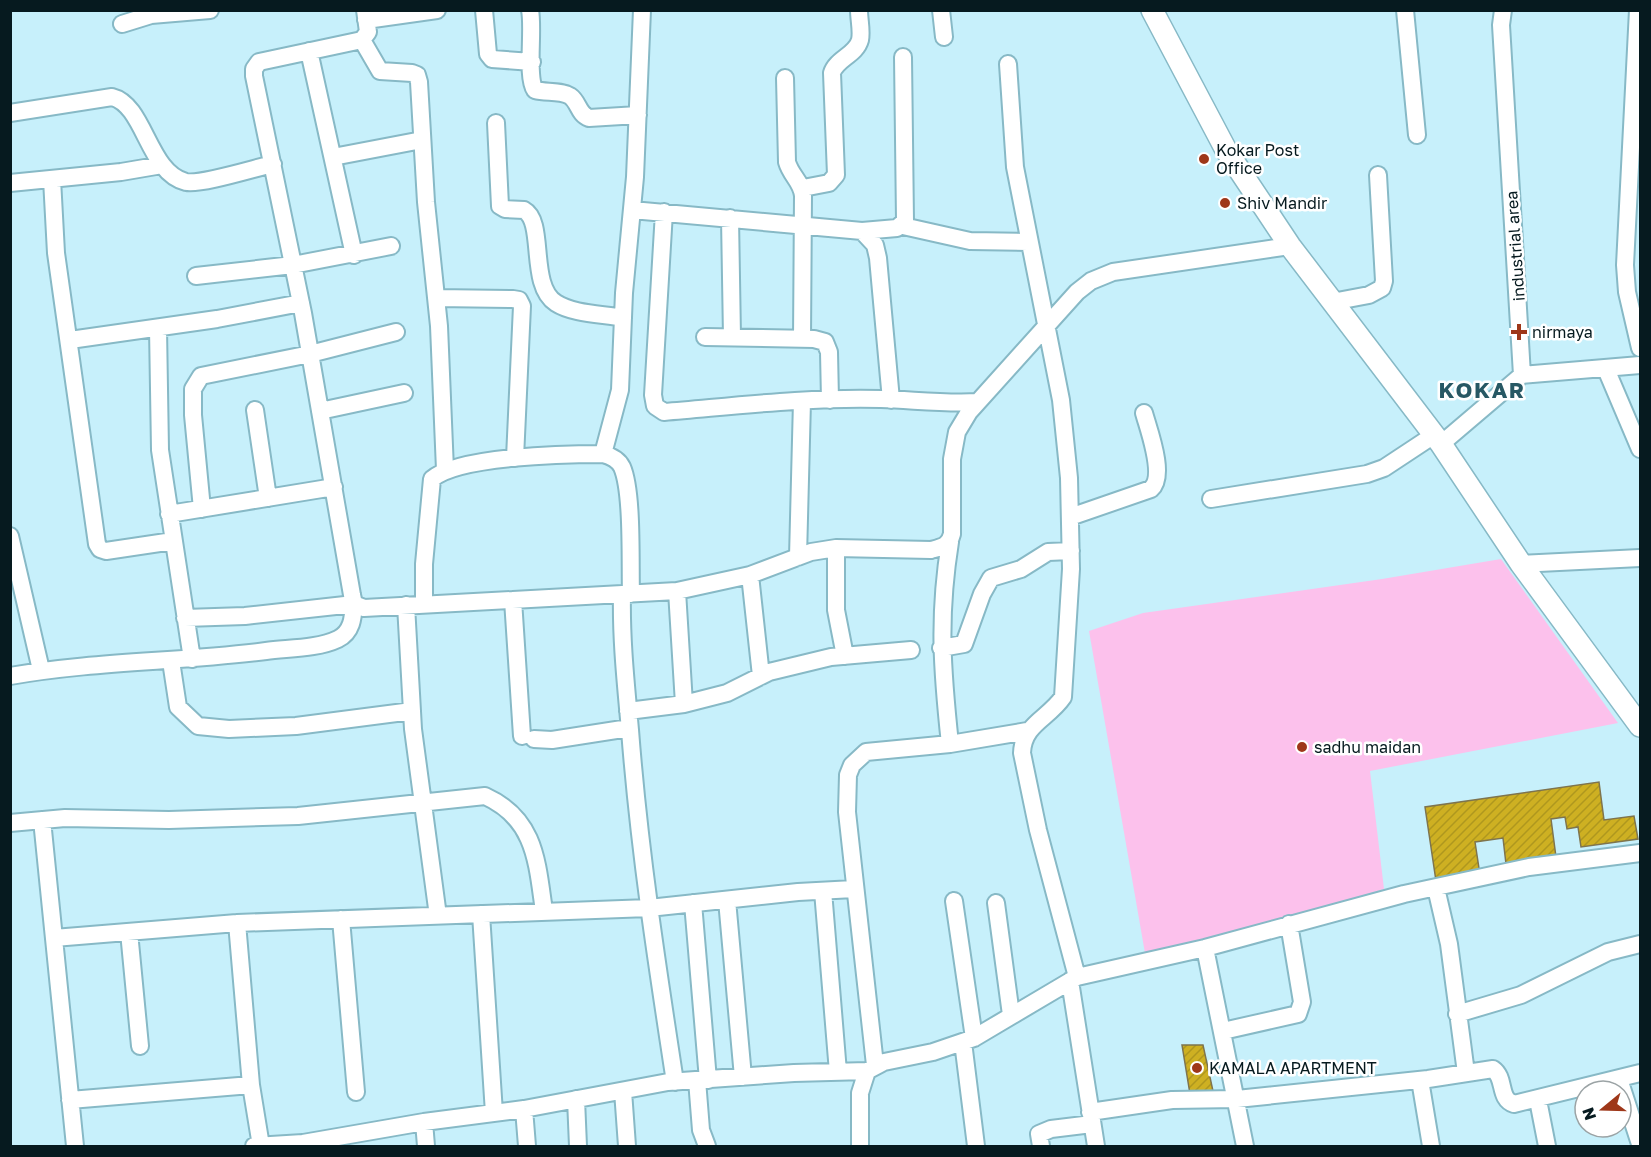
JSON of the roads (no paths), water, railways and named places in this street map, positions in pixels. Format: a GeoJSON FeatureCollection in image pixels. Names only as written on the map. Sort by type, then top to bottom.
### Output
{"type":"FeatureCollection","features":[{"type":"Feature","properties":{"kind":"main road"},"geometry":{"type":"LineString","coordinates":[[1152,10],[1226,150],[1290,246],[1437,439],[1521,564],[1641,726]]}},
{"type":"Feature","properties":{"kind":"street"},"geometry":{"type":"LineString","coordinates":[[122,24],[151,15],[210,10]]}},
{"type":"Feature","properties":{"kind":"street"},"geometry":{"type":"LineString","coordinates":[[10,676],[40,670],[171,661],[319,644],[339,639],[352,623],[354,604],[334,487],[301,303],[254,69],[259,62],[362,40],[368,32],[366,15],[437,10]]}},
{"type":"Feature","properties":{"kind":"street"},"geometry":{"type":"LineString","coordinates":[[484,10],[488,54],[492,59],[532,62]]}},
{"type":"Feature","properties":{"kind":"street"},"geometry":{"type":"LineString","coordinates":[[530,10],[531,80],[535,90],[567,94],[573,99],[583,116],[594,119],[638,115]]}},
{"type":"Feature","properties":{"kind":"street"},"geometry":{"type":"LineString","coordinates":[[603,454],[620,390],[638,115],[642,10]]}},
{"type":"Feature","properties":{"kind":"street"},"geometry":{"type":"LineString","coordinates":[[802,188],[829,183],[836,175],[832,74],[834,68],[856,48],[860,41],[859,10]]}},
{"type":"Feature","properties":{"kind":"street"},"geometry":{"type":"LineString","coordinates":[[941,10],[944,37]]}},
{"type":"Feature","properties":{"kind":"street"},"geometry":{"type":"LineString","coordinates":[[1405,10],[1417,135]]}},
{"type":"Feature","properties":{"kind":"street"},"geometry":{"type":"LineString","coordinates":[[1638,10],[1625,266],[1627,292],[1641,348]]}},
{"type":"Feature","properties":{"kind":"street","name":"industrial area"},"geometry":{"type":"LineString","coordinates":[[1501,12],[1522,375]]}},
{"type":"Feature","properties":{"kind":"street"},"geometry":{"type":"LineString","coordinates":[[362,40],[380,71],[417,75],[436,298],[445,470]]}},
{"type":"Feature","properties":{"kind":"street"},"geometry":{"type":"LineString","coordinates":[[309,51],[354,255]]}},
{"type":"Feature","properties":{"kind":"street"},"geometry":{"type":"LineString","coordinates":[[903,57],[906,213],[903,226]]}},
{"type":"Feature","properties":{"kind":"street"},"geometry":{"type":"LineString","coordinates":[[1008,64],[1015,167],[1061,400],[1071,551],[1063,697],[1055,709],[1027,731],[1022,740],[1024,769],[1074,979],[1096,1146]]}},
{"type":"Feature","properties":{"kind":"street"},"geometry":{"type":"LineString","coordinates":[[785,78],[788,162],[790,171],[802,188],[804,224],[802,339]]}},
{"type":"Feature","properties":{"kind":"street"},"geometry":{"type":"LineString","coordinates":[[10,113],[112,97],[121,99],[162,165],[179,179],[188,183],[273,164]]}},
{"type":"Feature","properties":{"kind":"street"},"geometry":{"type":"LineString","coordinates":[[496,123],[500,206],[505,209],[524,210],[532,218],[541,275],[549,297],[564,307],[623,318]]}},
{"type":"Feature","properties":{"kind":"street"},"geometry":{"type":"LineString","coordinates":[[333,157],[422,140]]}},
{"type":"Feature","properties":{"kind":"street"},"geometry":{"type":"LineString","coordinates":[[10,183],[121,172],[162,165]]}},
{"type":"Feature","properties":{"kind":"street"},"geometry":{"type":"LineString","coordinates":[[1332,302],[1369,295],[1382,288],[1384,281],[1378,175]]}},
{"type":"Feature","properties":{"kind":"street"},"geometry":{"type":"LineString","coordinates":[[52,179],[56,253],[97,544],[100,549],[106,551],[173,541]]}},
{"type":"Feature","properties":{"kind":"street"},"geometry":{"type":"LineString","coordinates":[[632,210],[862,231],[888,230],[903,226],[970,241],[1028,242]]}},
{"type":"Feature","properties":{"kind":"street"},"geometry":{"type":"LineString","coordinates":[[664,213],[653,384],[655,406],[664,412],[802,400],[891,400],[939,405],[978,402]]}},
{"type":"Feature","properties":{"kind":"street"},"geometry":{"type":"LineString","coordinates":[[730,218],[732,337]]}},
{"type":"Feature","properties":{"kind":"street"},"geometry":{"type":"LineString","coordinates":[[862,231],[875,245],[878,258],[891,400]]}},
{"type":"Feature","properties":{"kind":"street"},"geometry":{"type":"LineString","coordinates":[[196,276],[293,265],[391,246]]}},
{"type":"Feature","properties":{"kind":"street"},"geometry":{"type":"LineString","coordinates":[[950,744],[941,648],[942,591],[950,542],[952,459],[957,432],[978,402],[1077,292],[1091,281],[1113,272],[1290,246]]}},
{"type":"Feature","properties":{"kind":"street"},"geometry":{"type":"LineString","coordinates":[[436,298],[513,299],[519,300],[522,306],[515,458]]}},
{"type":"Feature","properties":{"kind":"street"},"geometry":{"type":"LineString","coordinates":[[70,340],[158,328],[301,303]]}},
{"type":"Feature","properties":{"kind":"street"},"geometry":{"type":"LineString","coordinates":[[158,328],[160,450],[192,659]]}},
{"type":"Feature","properties":{"kind":"street"},"geometry":{"type":"LineString","coordinates":[[202,509],[193,415],[194,383],[207,373],[310,354],[396,332]]}},
{"type":"Feature","properties":{"kind":"street"},"geometry":{"type":"LineString","coordinates":[[705,337],[802,339],[825,342],[829,352],[830,400]]}},
{"type":"Feature","properties":{"kind":"street"},"geometry":{"type":"LineString","coordinates":[[1211,498],[1367,474],[1384,468],[1437,439],[1522,375],[1641,365]]}},
{"type":"Feature","properties":{"kind":"street"},"geometry":{"type":"LineString","coordinates":[[1606,369],[1641,449]]}},
{"type":"Feature","properties":{"kind":"street"},"geometry":{"type":"LineString","coordinates":[[320,411],[404,393]]}},
{"type":"Feature","properties":{"kind":"street"},"geometry":{"type":"LineString","coordinates":[[798,557],[802,400]]}},
{"type":"Feature","properties":{"kind":"street"},"geometry":{"type":"LineString","coordinates":[[255,410],[268,498]]}},
{"type":"Feature","properties":{"kind":"street"},"geometry":{"type":"LineString","coordinates":[[1070,517],[1151,489],[1156,484],[1157,468],[1144,413]]}},
{"type":"Feature","properties":{"kind":"street"},"geometry":{"type":"LineString","coordinates":[[424,604],[424,564],[432,478],[445,470],[515,458],[603,454],[612,457],[621,466],[625,479],[629,522],[622,627],[629,720],[649,908],[675,1082]]}},
{"type":"Feature","properties":{"kind":"street"},"geometry":{"type":"LineString","coordinates":[[169,514],[334,487]]}},
{"type":"Feature","properties":{"kind":"street"},"geometry":{"type":"LineString","coordinates":[[10,536],[40,670]]}},
{"type":"Feature","properties":{"kind":"street"},"geometry":{"type":"LineString","coordinates":[[185,618],[245,616],[354,604],[364,608],[676,591],[750,575],[811,552],[836,548],[931,550],[950,542]]}},
{"type":"Feature","properties":{"kind":"street"},"geometry":{"type":"LineString","coordinates":[[836,548],[836,610],[845,656]]}},
{"type":"Feature","properties":{"kind":"street"},"geometry":{"type":"LineString","coordinates":[[941,648],[964,644],[982,594],[991,578],[1021,569],[1048,552],[1071,551]]}},
{"type":"Feature","properties":{"kind":"street"},"geometry":{"type":"LineString","coordinates":[[1521,564],[1641,558]]}},
{"type":"Feature","properties":{"kind":"street"},"geometry":{"type":"LineString","coordinates":[[750,575],[761,676]]}},
{"type":"Feature","properties":{"kind":"street"},"geometry":{"type":"LineString","coordinates":[[676,591],[684,704]]}},
{"type":"Feature","properties":{"kind":"street"},"geometry":{"type":"LineString","coordinates":[[513,600],[528,738],[552,740],[727,693],[761,676],[845,656],[911,650]]}},
{"type":"Feature","properties":{"kind":"street"},"geometry":{"type":"LineString","coordinates":[[406,605],[412,711],[421,804],[438,916]]}},
{"type":"Feature","properties":{"kind":"street"},"geometry":{"type":"LineString","coordinates":[[171,661],[178,707],[198,726],[229,729],[296,726],[412,711]]}},
{"type":"Feature","properties":{"kind":"street"},"geometry":{"type":"LineString","coordinates":[[860,1146],[860,1093],[871,1068],[847,803],[848,774],[852,765],[866,752],[880,748],[950,744],[1027,731]]}},
{"type":"Feature","properties":{"kind":"street"},"geometry":{"type":"LineString","coordinates":[[10,823],[66,818],[169,820],[298,816],[485,796],[498,802],[522,825],[531,840],[536,854],[544,911]]}},
{"type":"Feature","properties":{"kind":"street"},"geometry":{"type":"LineString","coordinates":[[42,820],[75,1146]]}},
{"type":"Feature","properties":{"kind":"street"},"geometry":{"type":"LineString","coordinates":[[254,1146],[346,1142],[424,1122],[524,1109],[675,1082],[871,1068],[969,1040],[1074,979],[1205,948],[1289,924],[1529,867],[1641,853]]}},
{"type":"Feature","properties":{"kind":"street"},"geometry":{"type":"LineString","coordinates":[[1436,888],[1449,944],[1466,1073]]}},
{"type":"Feature","properties":{"kind":"street"},"geometry":{"type":"LineString","coordinates":[[54,938],[237,923],[649,908],[854,889]]}},
{"type":"Feature","properties":{"kind":"street"},"geometry":{"type":"LineString","coordinates":[[823,891],[838,1072]]}},
{"type":"Feature","properties":{"kind":"street"},"geometry":{"type":"LineString","coordinates":[[728,900],[743,1077]]}},
{"type":"Feature","properties":{"kind":"street"},"geometry":{"type":"LineString","coordinates":[[954,900],[969,1040],[976,1146]]}},
{"type":"Feature","properties":{"kind":"street"},"geometry":{"type":"LineString","coordinates":[[693,903],[702,1080],[701,1130],[707,1146]]}},
{"type":"Feature","properties":{"kind":"street"},"geometry":{"type":"LineString","coordinates":[[996,903],[1011,1016]]}},
{"type":"Feature","properties":{"kind":"street"},"geometry":{"type":"LineString","coordinates":[[481,914],[494,1113]]}},
{"type":"Feature","properties":{"kind":"street"},"geometry":{"type":"LineString","coordinates":[[341,919],[356,1092]]}},
{"type":"Feature","properties":{"kind":"street"},"geometry":{"type":"LineString","coordinates":[[237,923],[250,1085],[261,1146]]}},
{"type":"Feature","properties":{"kind":"street"},"geometry":{"type":"LineString","coordinates":[[1223,1031],[1298,1014],[1302,1002],[1289,924]]}},
{"type":"Feature","properties":{"kind":"street"},"geometry":{"type":"LineString","coordinates":[[129,932],[140,1046]]}},
{"type":"Feature","properties":{"kind":"street"},"geometry":{"type":"LineString","coordinates":[[1457,1014],[1521,995],[1608,952],[1641,944]]}},
{"type":"Feature","properties":{"kind":"street"},"geometry":{"type":"LineString","coordinates":[[1205,948],[1245,1146]]}},
{"type":"Feature","properties":{"kind":"street"},"geometry":{"type":"LineString","coordinates":[[1041,1146],[1039,1134],[1051,1129],[1172,1100],[1237,1099],[1420,1080],[1493,1069],[1498,1073],[1509,1103],[1538,1100],[1573,1091]]}},
{"type":"Feature","properties":{"kind":"street"},"geometry":{"type":"LineString","coordinates":[[1619,1079],[1641,1073]]}},
{"type":"Feature","properties":{"kind":"street"},"geometry":{"type":"LineString","coordinates":[[1420,1080],[1431,1146]]}},
{"type":"Feature","properties":{"kind":"street"},"geometry":{"type":"LineString","coordinates":[[70,1100],[250,1085]]}},
{"type":"Feature","properties":{"kind":"street"},"geometry":{"type":"LineString","coordinates":[[623,1091],[627,1146]]}},
{"type":"Feature","properties":{"kind":"street"},"geometry":{"type":"LineString","coordinates":[[576,1100],[578,1146]]}},
{"type":"Feature","properties":{"kind":"street"},"geometry":{"type":"LineString","coordinates":[[1538,1100],[1547,1146]]}},
{"type":"Feature","properties":{"kind":"street"},"geometry":{"type":"LineString","coordinates":[[524,1109],[527,1146]]}},
{"type":"Feature","properties":{"kind":"street"},"geometry":{"type":"LineString","coordinates":[[1633,1120],[1641,1144]]}},
{"type":"Feature","properties":{"kind":"street"},"geometry":{"type":"LineString","coordinates":[[424,1122],[426,1146]]}},
{"type":"Feature","properties":{"kind":"place","name":"Kokar Post Office"},"geometry":{"type":"Point","coordinates":[1204,159]}},
{"type":"Feature","properties":{"kind":"place","name":"Shiv Mandir"},"geometry":{"type":"Point","coordinates":[1225,203]}},
{"type":"Feature","properties":{"kind":"place","name":"nirmaya"},"geometry":{"type":"Point","coordinates":[1519,332]}},
{"type":"Feature","properties":{"kind":"place","name":"sadhu maidan"},"geometry":{"type":"Point","coordinates":[1302,747]}},
{"type":"Feature","properties":{"kind":"place","name":"KAMALA APARTMENT"},"geometry":{"type":"Point","coordinates":[1197,1068]}},
{"type":"Feature","properties":{"kind":"district","name":"KOKAR"},"geometry":{"type":"Point","coordinates":[1482,389]}}]}
